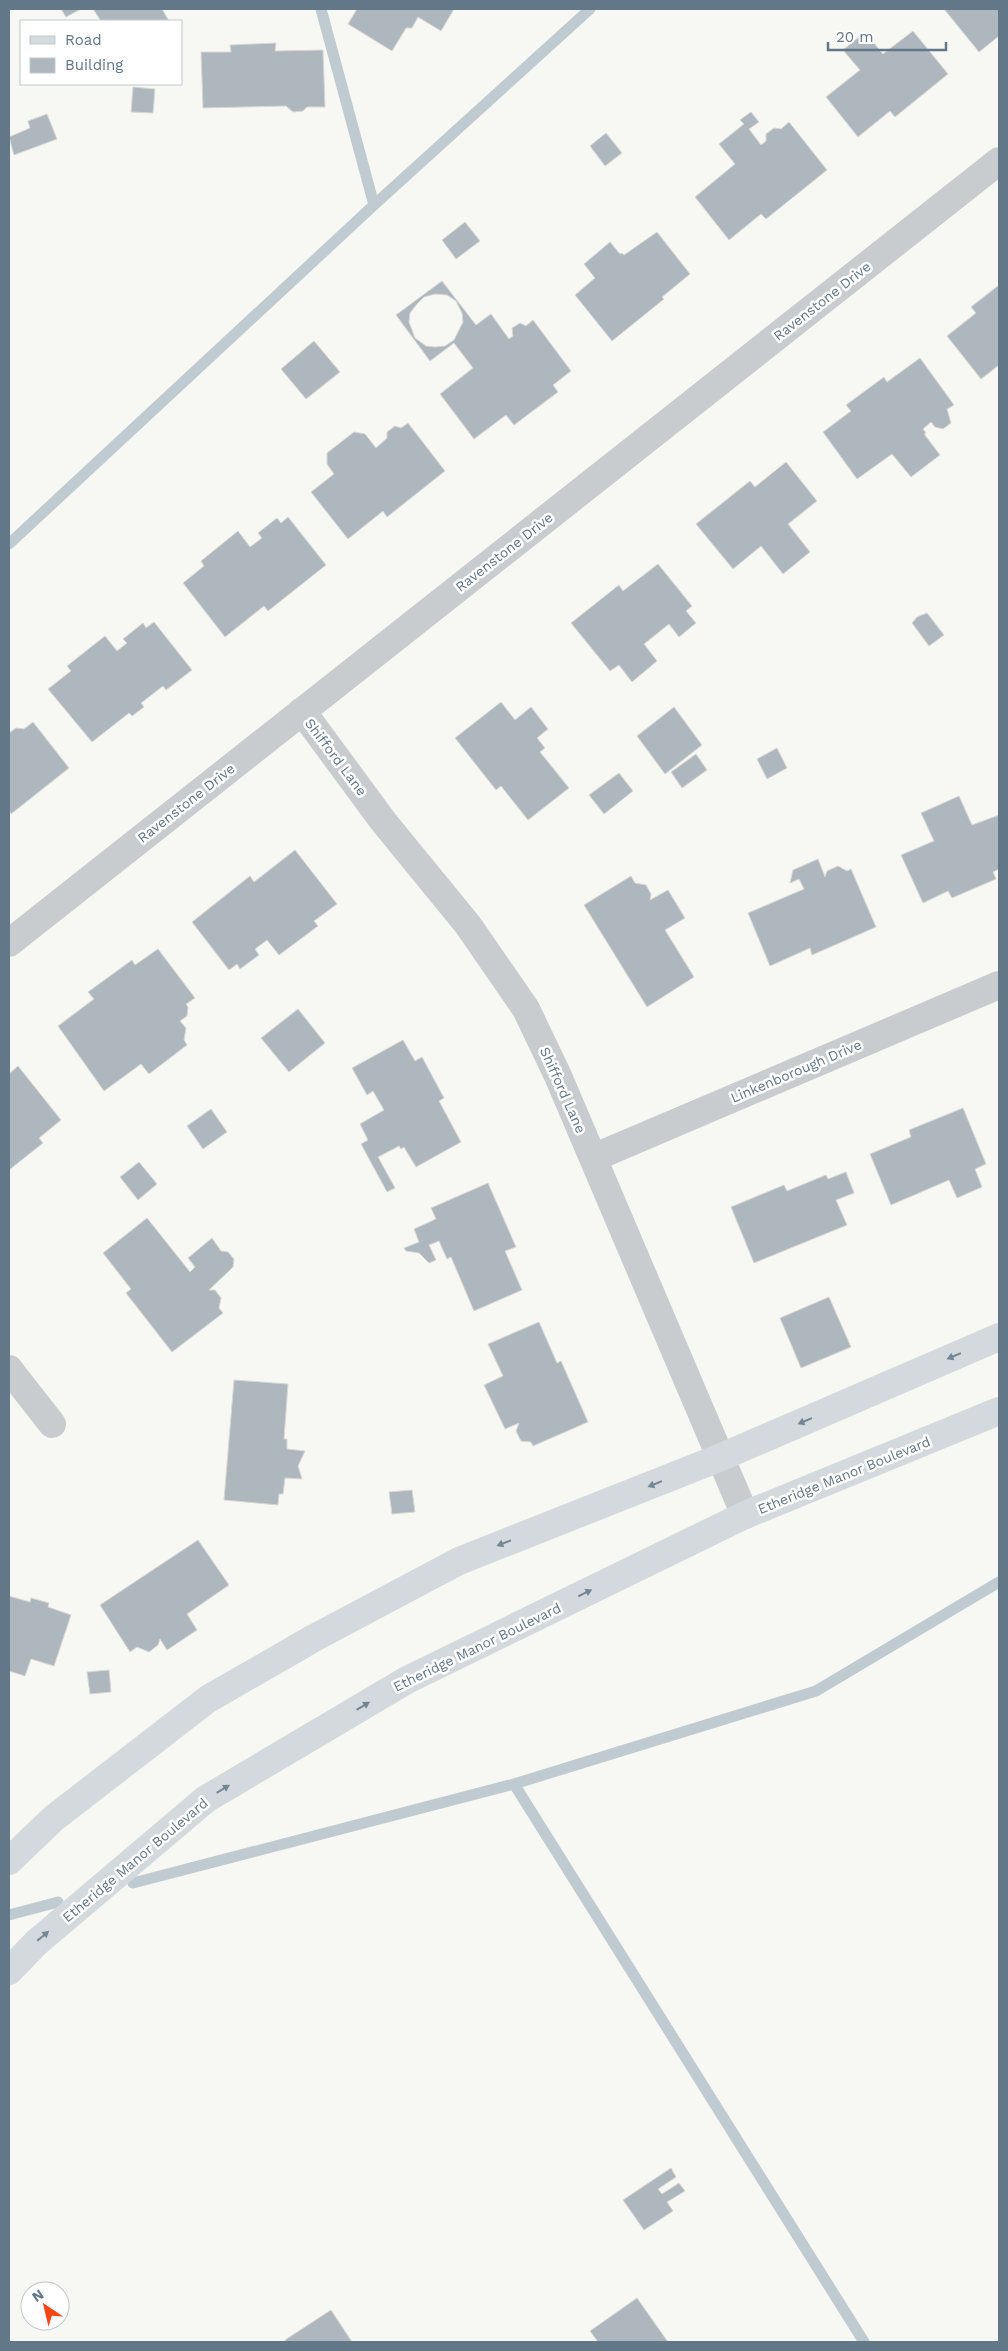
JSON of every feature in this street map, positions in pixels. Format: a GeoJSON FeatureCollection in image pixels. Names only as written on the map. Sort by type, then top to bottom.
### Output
{"type":"FeatureCollection","features":[{"type":"Feature","properties":{"kind":"main road"},"geometry":{"type":"LineString","coordinates":[[9,1861],[62,1812],[208,1698],[314,1638],[459,1561],[719,1458],[999,1337]]}},
{"type":"Feature","properties":{"kind":"main road","name":"Etheridge Manor Boulevard"},"geometry":{"type":"LineString","coordinates":[[9,1971],[36,1943],[206,1799],[407,1680],[745,1515],[999,1411]]}},
{"type":"Feature","properties":{"kind":"street","name":"Ravenstone Drive"},"geometry":{"type":"LineString","coordinates":[[9,943],[999,161]]}},
{"type":"Feature","properties":{"kind":"street","name":"Shifford Lane"},"geometry":{"type":"LineString","coordinates":[[302,711],[383,821],[468,925],[526,1009],[593,1158],[719,1458],[745,1515]]}},
{"type":"Feature","properties":{"kind":"street","name":"Linkenborough Drive"},"geometry":{"type":"LineString","coordinates":[[593,1158],[999,984]]}},
{"type":"Feature","properties":{"kind":"street"},"geometry":{"type":"LineString","coordinates":[[9,1369],[52,1424]]}},
{"type":"Feature","properties":{"kind":"building"},"geometry":{"type":"Polygon","coordinates":[[[61,9],[81,9],[66,17],[61,9]]]}},
{"type":"Feature","properties":{"kind":"building"},"geometry":{"type":"Polygon","coordinates":[[[93,9],[162,9],[168,20],[100,20],[93,9]]]}},
{"type":"Feature","properties":{"kind":"building"},"geometry":{"type":"Polygon","coordinates":[[[357,9],[454,9],[441,31],[418,17],[412,28],[406,28],[392,51],[348,24],[357,9]]]}},
{"type":"Feature","properties":{"kind":"building"},"geometry":{"type":"Polygon","coordinates":[[[944,9],[999,9],[999,36],[979,52],[944,9]]]}},
{"type":"Feature","properties":{"kind":"building"},"geometry":{"type":"Polygon","coordinates":[[[913,31],[948,74],[895,117],[890,111],[858,137],[826,97],[860,70],[843,50],[865,32],[883,54],[913,31]]]}},
{"type":"Feature","properties":{"kind":"building"},"geometry":{"type":"Polygon","coordinates":[[[276,43],[275,51],[323,50],[325,107],[307,107],[303,111],[293,112],[286,106],[203,108],[201,52],[231,52],[230,45],[276,43]]]}},
{"type":"Feature","properties":{"kind":"building"},"geometry":{"type":"Polygon","coordinates":[[[133,87],[155,89],[153,113],[131,112],[133,87]]]}},
{"type":"Feature","properties":{"kind":"building"},"geometry":{"type":"Polygon","coordinates":[[[751,112],[759,122],[749,129],[761,145],[766,141],[766,134],[774,128],[781,129],[789,122],[827,170],[766,219],[761,214],[729,240],[695,197],[735,164],[719,144],[744,124],[740,120],[751,112]]]}},
{"type":"Feature","properties":{"kind":"building"},"geometry":{"type":"Polygon","coordinates":[[[47,114],[57,139],[14,155],[9,137],[30,128],[28,121],[47,114]]]}},
{"type":"Feature","properties":{"kind":"building"},"geometry":{"type":"Polygon","coordinates":[[[606,133],[622,153],[605,166],[590,146],[606,133]]]}},
{"type":"Feature","properties":{"kind":"building"},"geometry":{"type":"Polygon","coordinates":[[[465,222],[480,241],[456,259],[442,240],[465,222]]]}},
{"type":"Feature","properties":{"kind":"building"},"geometry":{"type":"Polygon","coordinates":[[[657,232],[690,274],[662,297],[664,299],[612,341],[575,295],[595,278],[584,264],[610,242],[620,254],[624,255],[657,232]]]}},
{"type":"Feature","properties":{"kind":"building"},"geometry":{"type":"Polygon","coordinates":[[[442,281],[476,325],[491,314],[509,339],[513,336],[512,328],[520,323],[526,326],[533,320],[571,371],[553,385],[558,392],[514,425],[506,415],[474,439],[440,394],[473,368],[454,343],[430,361],[396,315],[442,281]],[[435,294],[424,297],[410,313],[409,322],[415,338],[426,346],[445,346],[454,340],[463,322],[462,313],[456,301],[447,295],[435,294]]]}},
{"type":"Feature","properties":{"kind":"building"},"geometry":{"type":"Polygon","coordinates":[[[999,285],[999,365],[981,379],[947,336],[976,313],[971,307],[999,285]]]}},
{"type":"Feature","properties":{"kind":"building"},"geometry":{"type":"Polygon","coordinates":[[[314,341],[340,372],[306,399],[281,369],[314,341]]]}},
{"type":"Feature","properties":{"kind":"building"},"geometry":{"type":"Polygon","coordinates":[[[920,358],[954,405],[947,409],[951,423],[943,429],[935,427],[931,422],[923,429],[926,433],[924,434],[940,455],[911,477],[892,454],[857,479],[823,432],[851,411],[846,405],[884,377],[887,382],[920,358]]]}},
{"type":"Feature","properties":{"kind":"building"},"geometry":{"type":"Polygon","coordinates":[[[408,423],[445,471],[387,517],[383,511],[348,539],[311,492],[334,474],[327,464],[327,453],[354,432],[365,434],[376,448],[387,438],[387,432],[395,426],[401,428],[408,423]]]}},
{"type":"Feature","properties":{"kind":"building"},"geometry":{"type":"Polygon","coordinates":[[[786,462],[817,501],[788,524],[810,552],[783,574],[761,546],[733,569],[696,524],[750,481],[755,487],[786,462]]]}},
{"type":"Feature","properties":{"kind":"building"},"geometry":{"type":"Polygon","coordinates":[[[288,517],[326,565],[268,611],[264,606],[225,637],[183,583],[204,566],[201,561],[238,531],[250,547],[262,538],[258,533],[277,518],[281,523],[288,517]]]}},
{"type":"Feature","properties":{"kind":"building"},"geometry":{"type":"Polygon","coordinates":[[[658,564],[692,606],[686,611],[696,623],[679,637],[669,624],[644,644],[657,661],[632,682],[619,665],[610,671],[571,623],[619,585],[623,591],[658,564]]]}},
{"type":"Feature","properties":{"kind":"building"},"geometry":{"type":"Polygon","coordinates":[[[927,613],[944,635],[929,646],[912,623],[917,617],[927,613]]]}},
{"type":"Feature","properties":{"kind":"building"},"geometry":{"type":"Polygon","coordinates":[[[154,622],[192,670],[166,690],[163,686],[141,703],[144,707],[132,716],[129,713],[92,742],[48,689],[71,671],[67,666],[105,636],[117,651],[127,643],[123,639],[143,623],[146,628],[154,622]]]}},
{"type":"Feature","properties":{"kind":"building"},"geometry":{"type":"Polygon","coordinates":[[[501,702],[515,720],[531,707],[548,729],[537,738],[545,748],[540,752],[569,788],[528,820],[501,786],[496,790],[455,738],[501,702]]]}},
{"type":"Feature","properties":{"kind":"building"},"geometry":{"type":"Polygon","coordinates":[[[674,707],[702,745],[665,774],[637,736],[674,707]]]}},
{"type":"Feature","properties":{"kind":"building"},"geometry":{"type":"Polygon","coordinates":[[[33,722],[69,768],[11,814],[9,810],[9,733],[16,728],[24,729],[33,722]]]}},
{"type":"Feature","properties":{"kind":"building"},"geometry":{"type":"Polygon","coordinates":[[[777,748],[787,768],[767,779],[757,759],[777,748]]]}},
{"type":"Feature","properties":{"kind":"building"},"geometry":{"type":"Polygon","coordinates":[[[696,754],[707,770],[682,788],[671,772],[696,754]]]}},
{"type":"Feature","properties":{"kind":"building"},"geometry":{"type":"Polygon","coordinates":[[[619,773],[633,791],[604,814],[589,795],[619,773]]]}},
{"type":"Feature","properties":{"kind":"building"},"geometry":{"type":"Polygon","coordinates":[[[959,796],[972,825],[999,815],[999,869],[993,872],[996,879],[952,898],[948,891],[923,903],[901,855],[934,841],[921,813],[959,796]]]}},
{"type":"Feature","properties":{"kind":"building"},"geometry":{"type":"Polygon","coordinates":[[[295,850],[337,904],[314,921],[318,926],[279,955],[267,940],[255,949],[259,955],[240,969],[237,964],[229,970],[192,922],[250,876],[254,882],[295,850]]]}},
{"type":"Feature","properties":{"kind":"building"},"geometry":{"type":"Polygon","coordinates":[[[818,859],[825,877],[827,871],[838,866],[847,871],[851,869],[876,927],[812,955],[810,948],[770,966],[748,913],[804,889],[799,879],[790,883],[793,870],[818,859]]]}},
{"type":"Feature","properties":{"kind":"building"},"geometry":{"type":"Polygon","coordinates":[[[631,876],[635,883],[646,885],[651,894],[650,900],[668,890],[685,918],[665,930],[694,977],[647,1007],[584,905],[631,876]]]}},
{"type":"Feature","properties":{"kind":"building"},"geometry":{"type":"Polygon","coordinates":[[[158,949],[195,998],[186,1004],[188,1007],[187,1016],[180,1021],[186,1028],[184,1040],[187,1045],[149,1074],[141,1064],[104,1091],[58,1026],[94,999],[88,992],[132,960],[135,965],[158,949]]]}},
{"type":"Feature","properties":{"kind":"building"},"geometry":{"type":"Polygon","coordinates":[[[298,1009],[325,1043],[289,1072],[261,1038],[298,1009]]]}},
{"type":"Feature","properties":{"kind":"building"},"geometry":{"type":"Polygon","coordinates":[[[403,1040],[415,1061],[422,1057],[444,1098],[439,1101],[461,1142],[416,1167],[404,1147],[401,1149],[399,1146],[378,1157],[395,1188],[387,1192],[361,1144],[368,1140],[360,1124],[384,1110],[373,1091],[367,1095],[352,1068],[403,1040]]]}},
{"type":"Feature","properties":{"kind":"building"},"geometry":{"type":"Polygon","coordinates":[[[18,1066],[61,1120],[39,1138],[43,1143],[9,1170],[9,1074],[18,1066]]]}},
{"type":"Feature","properties":{"kind":"building"},"geometry":{"type":"Polygon","coordinates":[[[963,1108],[986,1164],[975,1169],[982,1187],[957,1198],[949,1180],[891,1205],[870,1154],[911,1137],[909,1130],[963,1108]]]}},
{"type":"Feature","properties":{"kind":"building"},"geometry":{"type":"Polygon","coordinates":[[[211,1109],[227,1132],[203,1149],[187,1126],[211,1109]]]}},
{"type":"Feature","properties":{"kind":"building"},"geometry":{"type":"Polygon","coordinates":[[[139,1162],[157,1184],[138,1200],[120,1177],[139,1162]]]}},
{"type":"Feature","properties":{"kind":"building"},"geometry":{"type":"Polygon","coordinates":[[[846,1172],[854,1193],[836,1200],[847,1225],[754,1263],[731,1207],[784,1185],[787,1191],[826,1175],[828,1179],[846,1172]]]}},
{"type":"Feature","properties":{"kind":"building"},"geometry":{"type":"Polygon","coordinates":[[[488,1183],[516,1247],[505,1251],[522,1290],[474,1311],[451,1257],[447,1259],[439,1241],[429,1245],[436,1260],[429,1263],[419,1253],[406,1251],[404,1248],[419,1242],[414,1229],[436,1219],[431,1208],[488,1183]]]}},
{"type":"Feature","properties":{"kind":"building"},"geometry":{"type":"Polygon","coordinates":[[[147,1218],[190,1272],[195,1267],[188,1258],[212,1238],[221,1251],[228,1252],[234,1259],[233,1267],[209,1290],[215,1290],[221,1298],[219,1308],[223,1313],[172,1352],[126,1293],[131,1289],[103,1253],[147,1218]]]}},
{"type":"Feature","properties":{"kind":"building"},"geometry":{"type":"Polygon","coordinates":[[[829,1297],[851,1347],[801,1368],[780,1318],[829,1297]]]}},
{"type":"Feature","properties":{"kind":"building"},"geometry":{"type":"Polygon","coordinates":[[[539,1322],[557,1363],[561,1361],[588,1422],[533,1446],[531,1442],[521,1441],[516,1431],[519,1423],[505,1429],[484,1385],[503,1376],[488,1344],[539,1322]]]}},
{"type":"Feature","properties":{"kind":"building"},"geometry":{"type":"Polygon","coordinates":[[[234,1380],[288,1384],[284,1439],[287,1439],[287,1449],[305,1451],[298,1466],[302,1479],[285,1478],[283,1494],[279,1494],[278,1505],[224,1500],[234,1380]]]}},
{"type":"Feature","properties":{"kind":"building"},"geometry":{"type":"Polygon","coordinates":[[[412,1490],[415,1512],[392,1514],[389,1492],[412,1490]]]}},
{"type":"Feature","properties":{"kind":"building"},"geometry":{"type":"Polygon","coordinates":[[[198,1540],[229,1585],[187,1614],[197,1630],[167,1650],[160,1639],[158,1645],[149,1652],[137,1647],[130,1652],[100,1605],[198,1540]]]}},
{"type":"Feature","properties":{"kind":"building"},"geometry":{"type":"Polygon","coordinates":[[[9,1596],[30,1602],[31,1598],[49,1603],[48,1607],[71,1615],[54,1666],[31,1659],[25,1676],[9,1671],[9,1596]]]}},
{"type":"Feature","properties":{"kind":"building"},"geometry":{"type":"Polygon","coordinates":[[[109,1670],[111,1692],[90,1694],[87,1672],[109,1670]]]}},
{"type":"Feature","properties":{"kind":"building"},"geometry":{"type":"Polygon","coordinates":[[[671,2168],[676,2177],[658,2189],[662,2194],[679,2183],[685,2191],[667,2202],[673,2211],[644,2230],[623,2200],[671,2168]]]}},
{"type":"Feature","properties":{"kind":"building"},"geometry":{"type":"Polygon","coordinates":[[[637,2298],[668,2342],[598,2342],[590,2331],[637,2298]]]}},
{"type":"Feature","properties":{"kind":"building"},"geometry":{"type":"Polygon","coordinates":[[[331,2310],[352,2342],[286,2342],[285,2340],[331,2310]]]}},
{"type":"Feature","properties":{"kind":"waterway"},"geometry":{"type":"LineString","coordinates":[[321,9],[374,205]]}},
{"type":"Feature","properties":{"kind":"waterway"},"geometry":{"type":"LineString","coordinates":[[9,544],[374,205],[590,9]]}},
{"type":"Feature","properties":{"kind":"waterway"},"geometry":{"type":"LineString","coordinates":[[133,1883],[514,1784],[816,1691],[999,1582]]}},
{"type":"Feature","properties":{"kind":"waterway"},"geometry":{"type":"LineString","coordinates":[[514,1784],[864,2342]]}},
{"type":"Feature","properties":{"kind":"waterway"},"geometry":{"type":"LineString","coordinates":[[9,1915],[58,1902]]}}]}
